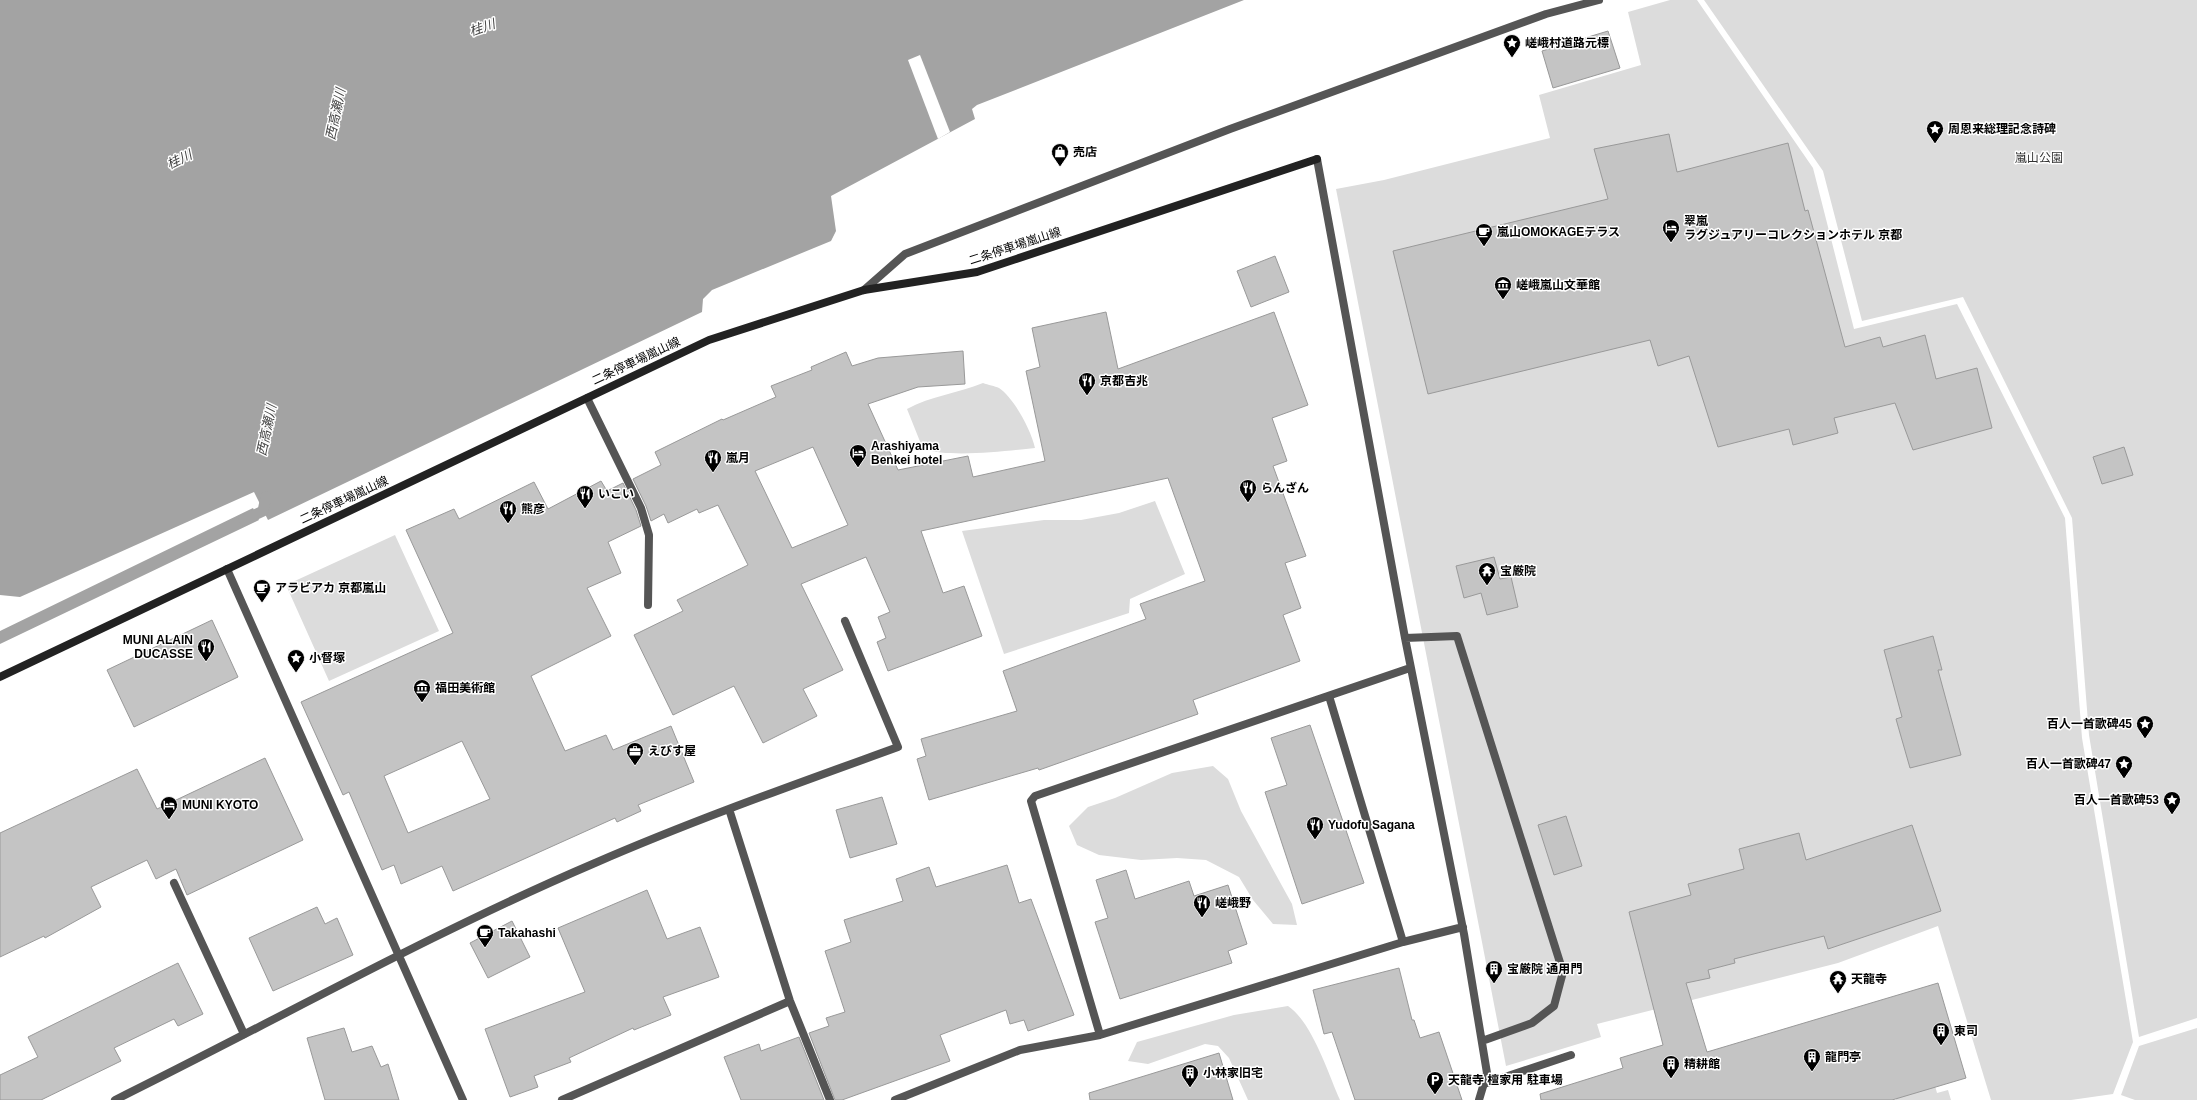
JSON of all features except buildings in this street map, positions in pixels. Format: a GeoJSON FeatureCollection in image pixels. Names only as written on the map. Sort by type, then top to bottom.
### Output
{"type":"FeatureCollection","features":[{"type":"Feature","properties":{"kind":"main road","name":"二条停車場嵐山線"},"geometry":{"type":"LineString","coordinates":[[0,677],[709,340],[864,290],[978,272],[1317,159]]}},
{"type":"Feature","properties":{"kind":"street"},"geometry":{"type":"LineString","coordinates":[[864,290],[905,254],[1237,126],[1546,14],[1599,0]]}},
{"type":"Feature","properties":{"kind":"street"},"geometry":{"type":"LineString","coordinates":[[1317,159],[1410,668],[1462,927],[1482,1041],[1487,1073],[1479,1100]]}},
{"type":"Feature","properties":{"kind":"street"},"geometry":{"type":"LineString","coordinates":[[587,398],[643,514],[649,535],[648,605]]}},
{"type":"Feature","properties":{"kind":"street"},"geometry":{"type":"LineString","coordinates":[[227,569],[463,1100]]}},
{"type":"Feature","properties":{"kind":"street"},"geometry":{"type":"LineString","coordinates":[[115,1100],[399,954],[594,863],[729,809],[898,747],[845,621]]}},
{"type":"Feature","properties":{"kind":"street"},"geometry":{"type":"LineString","coordinates":[[1405,638],[1457,636],[1563,972],[1554,1006],[1532,1023],[1482,1041]]}},
{"type":"Feature","properties":{"kind":"street"},"geometry":{"type":"LineString","coordinates":[[1100,1035],[1031,801],[1035,796],[1410,668]]}},
{"type":"Feature","properties":{"kind":"street"},"geometry":{"type":"LineString","coordinates":[[1329,696],[1403,942]]}},
{"type":"Feature","properties":{"kind":"street"},"geometry":{"type":"LineString","coordinates":[[729,809],[790,1001],[830,1100]]}},
{"type":"Feature","properties":{"kind":"street"},"geometry":{"type":"LineString","coordinates":[[174,883],[244,1034]]}},
{"type":"Feature","properties":{"kind":"street"},"geometry":{"type":"LineString","coordinates":[[895,1100],[1020,1050],[1100,1035],[1403,942],[1462,927]]}},
{"type":"Feature","properties":{"kind":"street"},"geometry":{"type":"LineString","coordinates":[[562,1100],[790,1001]]}},
{"type":"Feature","properties":{"kind":"street"},"geometry":{"type":"LineString","coordinates":[[1484,1084],[1571,1055]]}},
{"type":"Feature","properties":{"kind":"green space"},"geometry":{"type":"Polygon","coordinates":[[[1670,0],[1697,0],[1813,168],[1854,329],[1957,304],[2065,518],[2082,738],[2133,1042],[2113,1094],[2071,1100],[1991,1100],[1938,926],[1838,963],[1597,1024],[1601,1037],[1506,1066],[1336,189],[1384,180],[1550,138],[1539,95],[1641,65],[1628,12],[1670,0]]]}},
{"type":"Feature","properties":{"kind":"green space","name":"嵐山公園"},"geometry":{"type":"Polygon","coordinates":[[[1704,0],[2197,0],[2197,1018],[2139,1037],[2089,735],[2072,518],[1963,297],[1862,321],[1823,171],[1704,0]]]}},
{"type":"Feature","properties":{"kind":"green space"},"geometry":{"type":"Polygon","coordinates":[[[983,383],[999,388],[1010,399],[1026,424],[1035,448],[963,453],[935,452],[923,449],[907,409],[925,401],[983,383]]]}},
{"type":"Feature","properties":{"kind":"green space"},"geometry":{"type":"Polygon","coordinates":[[[1155,501],[1185,574],[1130,599],[1129,613],[1004,654],[962,531],[1044,520],[1081,520],[1119,513],[1155,501]]]}},
{"type":"Feature","properties":{"kind":"green space"},"geometry":{"type":"Polygon","coordinates":[[[395,535],[439,631],[329,681],[286,585],[395,535]]]}},
{"type":"Feature","properties":{"kind":"green space"},"geometry":{"type":"Polygon","coordinates":[[[1213,766],[1228,779],[1241,811],[1292,904],[1297,925],[1273,924],[1253,900],[1239,877],[1206,860],[1177,858],[1141,860],[1099,855],[1077,845],[1069,826],[1088,807],[1115,798],[1172,773],[1213,766]]]}},
{"type":"Feature","properties":{"kind":"green space"},"geometry":{"type":"Polygon","coordinates":[[[1288,1006],[1305,1024],[1312,1036],[1340,1100],[1248,1100],[1229,1058],[1218,1046],[1205,1044],[1148,1064],[1128,1061],[1137,1042],[1234,1015],[1288,1006]]]}},
{"type":"Feature","properties":{"kind":"green space"},"geometry":{"type":"Polygon","coordinates":[[[2197,1028],[2197,1100],[2135,1100],[2121,1095],[2139,1046],[2197,1028]]]}},
{"type":"Feature","properties":{"kind":"green space"},"geometry":{"type":"Polygon","coordinates":[[[1931,1071],[1937,1093],[1948,1090],[1951,1100],[1896,1100],[1890,1084],[1931,1071]]]}},
{"type":"Feature","properties":{"kind":"water","name":"桂川"},"geometry":{"type":"Polygon","coordinates":[[[0,0],[1244,0],[977,105],[972,109],[975,119],[831,196],[836,231],[831,241],[712,290],[703,299],[702,312],[268,520],[254,492],[20,597],[0,595],[0,0]]]}},
{"type":"Feature","properties":{"kind":"water"},"geometry":{"type":"Polygon","coordinates":[[[253,508],[259,520],[0,644],[0,631],[253,508]]]}},
{"type":"Feature","properties":{"kind":"pier"},"geometry":{"type":"Polygon","coordinates":[[[920,55],[950,132],[938,139],[908,60],[920,55]]]}},
{"type":"Feature","properties":{"kind":"waterway","name":"西高瀬川"},"geometry":{"type":"LineString","coordinates":[[244,520],[263,511],[266,497]]}},
{"type":"Feature","properties":{"kind":"place","name":"嵯峨村道路元標"},"geometry":{"type":"Point","coordinates":[1512,58]}},
{"type":"Feature","properties":{"kind":"place","name":"周恩来総理記念詩碑"},"geometry":{"type":"Point","coordinates":[1935,144]}},
{"type":"Feature","properties":{"kind":"place","name":"売店"},"geometry":{"type":"Point","coordinates":[1060,167]}},
{"type":"Feature","properties":{"kind":"place","name":"翠嵐 ラグジュアリーコレクションホテル 京都"},"geometry":{"type":"Point","coordinates":[1671,243]}},
{"type":"Feature","properties":{"kind":"place","name":"嵐山OMOKAGEテラス"},"geometry":{"type":"Point","coordinates":[1484,247]}},
{"type":"Feature","properties":{"kind":"place","name":"嵯峨嵐山文華館"},"geometry":{"type":"Point","coordinates":[1503,300]}},
{"type":"Feature","properties":{"kind":"place","name":"京都吉兆"},"geometry":{"type":"Point","coordinates":[1087,396]}},
{"type":"Feature","properties":{"kind":"place","name":"Arashiyama Benkei hotel"},"geometry":{"type":"Point","coordinates":[858,468]}},
{"type":"Feature","properties":{"kind":"place","name":"嵐月"},"geometry":{"type":"Point","coordinates":[713,473]}},
{"type":"Feature","properties":{"kind":"place","name":"らんざん"},"geometry":{"type":"Point","coordinates":[1248,503]}},
{"type":"Feature","properties":{"kind":"place","name":"いこい"},"geometry":{"type":"Point","coordinates":[585,509]}},
{"type":"Feature","properties":{"kind":"place","name":"熊彦"},"geometry":{"type":"Point","coordinates":[508,524]}},
{"type":"Feature","properties":{"kind":"place","name":"宝厳院"},"geometry":{"type":"Point","coordinates":[1487,586]}},
{"type":"Feature","properties":{"kind":"place","name":"アラビアカ 京都嵐山"},"geometry":{"type":"Point","coordinates":[262,603]}},
{"type":"Feature","properties":{"kind":"place","name":"MUNI ALAIN DUCASSE"},"geometry":{"type":"Point","coordinates":[206,662]}},
{"type":"Feature","properties":{"kind":"place","name":"小督塚"},"geometry":{"type":"Point","coordinates":[296,673]}},
{"type":"Feature","properties":{"kind":"place","name":"福田美術館"},"geometry":{"type":"Point","coordinates":[422,703]}},
{"type":"Feature","properties":{"kind":"place","name":"百人一首歌碑45"},"geometry":{"type":"Point","coordinates":[2145,739]}},
{"type":"Feature","properties":{"kind":"place","name":"えびす屋"},"geometry":{"type":"Point","coordinates":[635,766]}},
{"type":"Feature","properties":{"kind":"place","name":"百人一首歌碑47"},"geometry":{"type":"Point","coordinates":[2124,779]}},
{"type":"Feature","properties":{"kind":"place","name":"百人一首歌碑53"},"geometry":{"type":"Point","coordinates":[2172,815]}},
{"type":"Feature","properties":{"kind":"place","name":"MUNI KYOTO"},"geometry":{"type":"Point","coordinates":[169,820]}},
{"type":"Feature","properties":{"kind":"place","name":"Yudofu Sagana"},"geometry":{"type":"Point","coordinates":[1315,840]}},
{"type":"Feature","properties":{"kind":"place","name":"嵯峨野"},"geometry":{"type":"Point","coordinates":[1202,918]}},
{"type":"Feature","properties":{"kind":"place","name":"Takahashi"},"geometry":{"type":"Point","coordinates":[485,948]}},
{"type":"Feature","properties":{"kind":"place","name":"宝厳院 通用門"},"geometry":{"type":"Point","coordinates":[1494,984]}},
{"type":"Feature","properties":{"kind":"place","name":"天龍寺"},"geometry":{"type":"Point","coordinates":[1838,994]}},
{"type":"Feature","properties":{"kind":"place","name":"東司"},"geometry":{"type":"Point","coordinates":[1941,1046]}},
{"type":"Feature","properties":{"kind":"place","name":"龍門亭"},"geometry":{"type":"Point","coordinates":[1812,1072]}},
{"type":"Feature","properties":{"kind":"place","name":"精耕館"},"geometry":{"type":"Point","coordinates":[1671,1079]}},
{"type":"Feature","properties":{"kind":"place","name":"小林家旧宅"},"geometry":{"type":"Point","coordinates":[1190,1088]}},
{"type":"Feature","properties":{"kind":"place","name":"天龍寺 檀家用 駐車場"},"geometry":{"type":"Point","coordinates":[1435,1095]}}]}
